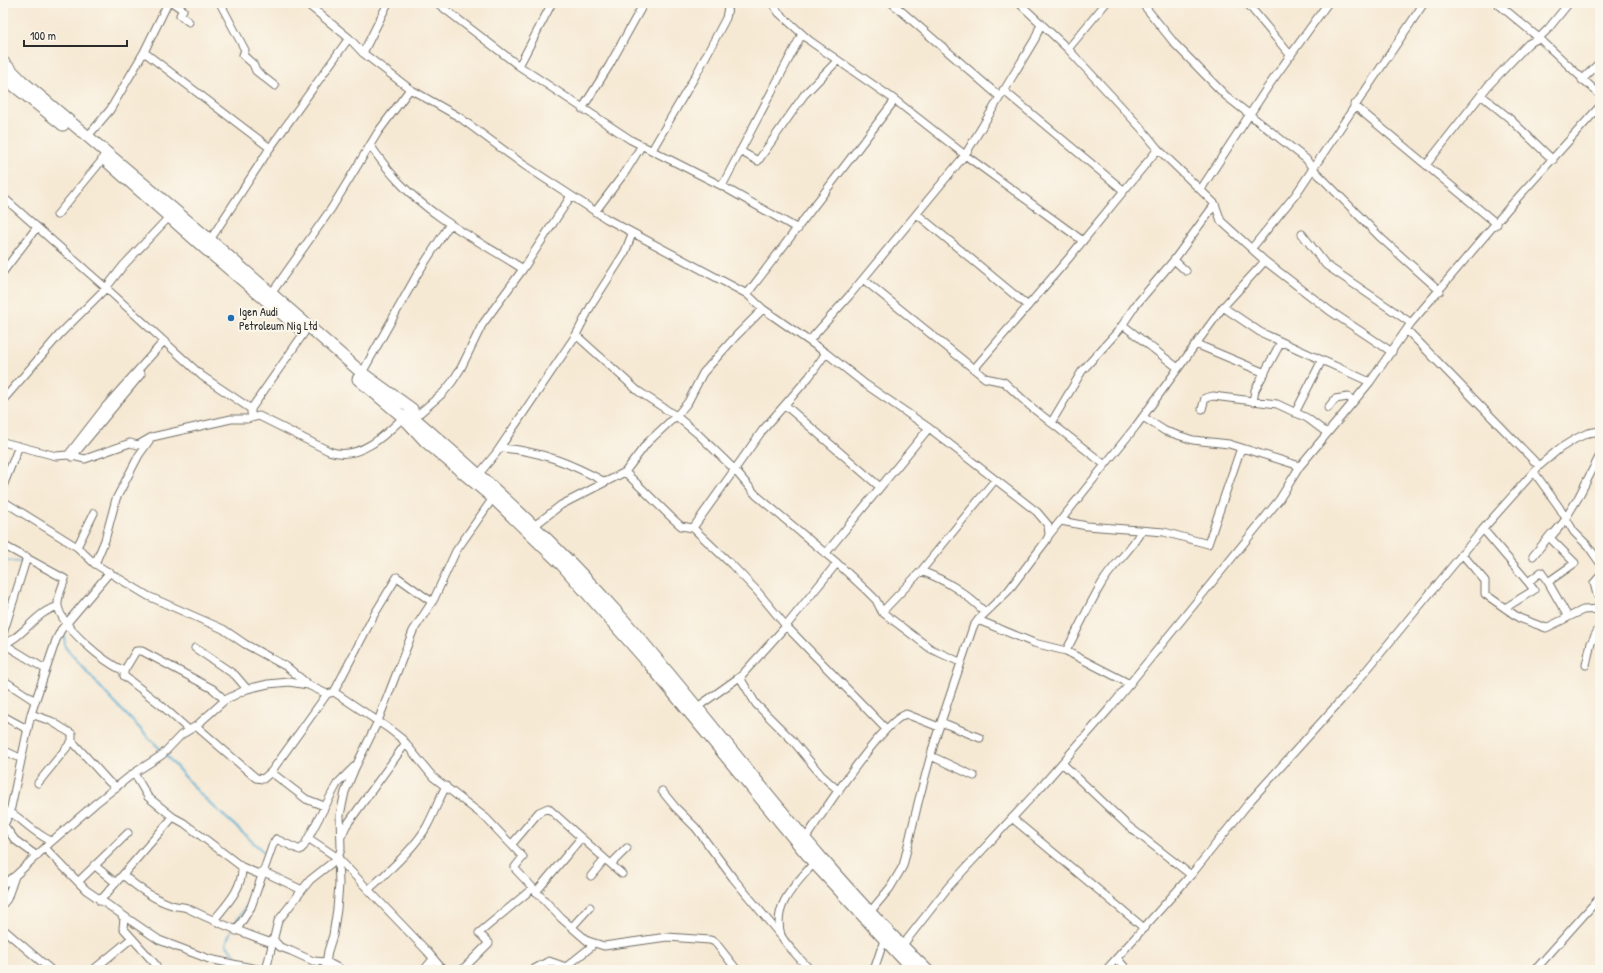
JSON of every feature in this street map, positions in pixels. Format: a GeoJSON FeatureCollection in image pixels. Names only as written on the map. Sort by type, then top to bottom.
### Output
{"type":"FeatureCollection","features":[{"type":"Feature","properties":{"kind":"main road"},"geometry":{"type":"LineString","coordinates":[[3,62],[480,474],[534,526],[620,616],[805,839],[870,912],[927,970]]}},
{"type":"Feature","properties":{"kind":"main road"},"geometry":{"type":"LineString","coordinates":[[3,77],[103,159],[304,333],[410,415],[426,442],[493,498],[562,565],[613,621],[814,863],[913,970]]}},
{"type":"Feature","properties":{"kind":"street"},"geometry":{"type":"LineString","coordinates":[[88,136],[110,110],[144,52],[168,3]]}},
{"type":"Feature","properties":{"kind":"street"},"geometry":{"type":"LineString","coordinates":[[173,3],[183,10],[180,15],[190,22]]}},
{"type":"Feature","properties":{"kind":"street"},"geometry":{"type":"LineString","coordinates":[[220,3],[245,50],[243,56],[254,64],[256,71],[275,86]]}},
{"type":"Feature","properties":{"kind":"street"},"geometry":{"type":"LineString","coordinates":[[306,3],[349,38],[363,53],[410,89],[459,117],[524,165],[595,212],[632,234],[747,294],[763,309],[928,428],[1037,512],[1046,522],[1049,535]]}},
{"type":"Feature","properties":{"kind":"street"},"geometry":{"type":"LineString","coordinates":[[363,53],[388,3]]}},
{"type":"Feature","properties":{"kind":"street"},"geometry":{"type":"LineString","coordinates":[[437,3],[519,66],[582,109],[642,145],[722,186],[798,229]]}},
{"type":"Feature","properties":{"kind":"street"},"geometry":{"type":"LineString","coordinates":[[519,66],[552,3]]}},
{"type":"Feature","properties":{"kind":"street"},"geometry":{"type":"LineString","coordinates":[[582,109],[609,66],[644,3]]}},
{"type":"Feature","properties":{"kind":"street"},"geometry":{"type":"LineString","coordinates":[[652,150],[697,73],[726,18],[729,3]]}},
{"type":"Feature","properties":{"kind":"street"},"geometry":{"type":"LineString","coordinates":[[772,3],[802,34],[837,61],[895,100],[965,155],[1082,241]]}},
{"type":"Feature","properties":{"kind":"street"},"geometry":{"type":"LineString","coordinates":[[892,3],[1001,93],[1123,190]]}},
{"type":"Feature","properties":{"kind":"street"},"geometry":{"type":"LineString","coordinates":[[1019,3],[1068,49],[1141,128],[1158,150],[1201,189],[1215,204],[1221,221],[1265,261],[1330,311],[1392,352]]}},
{"type":"Feature","properties":{"kind":"street"},"geometry":{"type":"LineString","coordinates":[[1068,49],[1106,3]]}},
{"type":"Feature","properties":{"kind":"street"},"geometry":{"type":"LineString","coordinates":[[1142,3],[1175,44],[1215,86],[1235,105],[1306,159],[1313,169],[1380,238],[1440,290]]}},
{"type":"Feature","properties":{"kind":"street"},"geometry":{"type":"LineString","coordinates":[[1247,3],[1291,56]]}},
{"type":"Feature","properties":{"kind":"street"},"geometry":{"type":"LineString","coordinates":[[1201,189],[1249,115],[1328,3]]}},
{"type":"Feature","properties":{"kind":"street"},"geometry":{"type":"LineString","coordinates":[[1252,248],[1296,194],[1424,3]]}},
{"type":"Feature","properties":{"kind":"street"},"geometry":{"type":"LineString","coordinates":[[1497,3],[1539,38],[1600,96]]}},
{"type":"Feature","properties":{"kind":"street"},"geometry":{"type":"LineString","coordinates":[[1426,165],[1481,95],[1528,44],[1539,38],[1569,3]]}},
{"type":"Feature","properties":{"kind":"street"},"geometry":{"type":"LineString","coordinates":[[809,341],[918,214],[965,155],[1001,93],[1035,39],[1040,23]]}},
{"type":"Feature","properties":{"kind":"street"},"geometry":{"type":"LineString","coordinates":[[722,186],[802,34]]}},
{"type":"Feature","properties":{"kind":"street"},"geometry":{"type":"LineString","coordinates":[[210,240],[270,148],[349,38]]}},
{"type":"Feature","properties":{"kind":"street"},"geometry":{"type":"LineString","coordinates":[[144,52],[270,148]]}},
{"type":"Feature","properties":{"kind":"street"},"geometry":{"type":"LineString","coordinates":[[740,151],[758,161],[804,95],[837,61]]}},
{"type":"Feature","properties":{"kind":"street"},"geometry":{"type":"LineString","coordinates":[[1582,80],[1600,62]]}},
{"type":"Feature","properties":{"kind":"street"},"geometry":{"type":"LineString","coordinates":[[271,294],[331,209],[370,145],[410,89]]}},
{"type":"Feature","properties":{"kind":"street"},"geometry":{"type":"LineString","coordinates":[[1481,95],[1509,118],[1553,160]]}},
{"type":"Feature","properties":{"kind":"street"},"geometry":{"type":"LineString","coordinates":[[747,294],[895,100]]}},
{"type":"Feature","properties":{"kind":"street"},"geometry":{"type":"LineString","coordinates":[[1354,106],[1496,224]]}},
{"type":"Feature","properties":{"kind":"street"},"geometry":{"type":"LineString","coordinates":[[902,946],[949,886],[1062,763],[1130,684],[1279,500],[1300,466],[1370,382],[1412,323],[1496,224],[1600,106]]}},
{"type":"Feature","properties":{"kind":"street"},"geometry":{"type":"LineString","coordinates":[[370,145],[399,182],[450,224],[523,269]]}},
{"type":"Feature","properties":{"kind":"street"},"geometry":{"type":"LineString","coordinates":[[595,212],[626,171],[642,145]]}},
{"type":"Feature","properties":{"kind":"street"},"geometry":{"type":"LineString","coordinates":[[974,370],[1158,150]]}},
{"type":"Feature","properties":{"kind":"street"},"geometry":{"type":"LineString","coordinates":[[57,215],[103,159]]}},
{"type":"Feature","properties":{"kind":"street"},"geometry":{"type":"LineString","coordinates":[[3,197],[106,288],[202,376],[250,409],[250,413],[268,419],[329,451],[340,455],[366,448],[410,415],[443,393],[461,368],[482,325],[523,269],[571,196]]}},
{"type":"Feature","properties":{"kind":"street"},"geometry":{"type":"LineString","coordinates":[[1051,423],[1082,370],[1123,325],[1136,306],[1174,260],[1215,204]]}},
{"type":"Feature","properties":{"kind":"street"},"geometry":{"type":"LineString","coordinates":[[918,214],[1028,306]]}},
{"type":"Feature","properties":{"kind":"street"},"geometry":{"type":"LineString","coordinates":[[3,400],[60,334],[106,288],[123,266],[169,216]]}},
{"type":"Feature","properties":{"kind":"street"},"geometry":{"type":"LineString","coordinates":[[362,373],[418,273],[450,224]]}},
{"type":"Feature","properties":{"kind":"street"},"geometry":{"type":"LineString","coordinates":[[3,272],[37,227]]}},
{"type":"Feature","properties":{"kind":"street"},"geometry":{"type":"LineString","coordinates":[[480,474],[500,448],[576,335],[592,304],[625,252],[632,234]]}},
{"type":"Feature","properties":{"kind":"street"},"geometry":{"type":"LineString","coordinates":[[1302,234],[1326,265],[1412,323]]}},
{"type":"Feature","properties":{"kind":"street"},"geometry":{"type":"LineString","coordinates":[[1174,260],[1186,271]]}},
{"type":"Feature","properties":{"kind":"street"},"geometry":{"type":"LineString","coordinates":[[870,912],[890,888],[903,866],[940,724],[973,627],[985,612],[1008,591],[1049,535],[1143,417],[1222,307],[1265,261]]}},
{"type":"Feature","properties":{"kind":"street"},"geometry":{"type":"LineString","coordinates":[[863,279],[974,370],[985,378],[1004,382],[1051,423],[1105,465]]}},
{"type":"Feature","properties":{"kind":"street"},"geometry":{"type":"LineString","coordinates":[[1222,307],[1243,322],[1281,342],[1370,382]]}},
{"type":"Feature","properties":{"kind":"street"},"geometry":{"type":"LineString","coordinates":[[534,526],[561,505],[625,472],[647,443],[676,416],[688,402],[699,378],[736,336],[763,309]]}},
{"type":"Feature","properties":{"kind":"street"},"geometry":{"type":"LineString","coordinates":[[1123,325],[1178,368]]}},
{"type":"Feature","properties":{"kind":"street"},"geometry":{"type":"LineString","coordinates":[[1408,330],[1539,466]]}},
{"type":"Feature","properties":{"kind":"street"},"geometry":{"type":"LineString","coordinates":[[250,409],[304,333]]}},
{"type":"Feature","properties":{"kind":"street"},"geometry":{"type":"LineString","coordinates":[[576,335],[638,391],[676,416],[734,469],[756,495],[826,553],[876,600],[882,612],[930,649],[960,662]]}},
{"type":"Feature","properties":{"kind":"street"},"geometry":{"type":"LineString","coordinates":[[70,456],[165,342]]}},
{"type":"Feature","properties":{"kind":"street"},"geometry":{"type":"LineString","coordinates":[[1254,402],[1255,390],[1281,342]]}},
{"type":"Feature","properties":{"kind":"street"},"geometry":{"type":"LineString","coordinates":[[1196,344],[1265,373]]}},
{"type":"Feature","properties":{"kind":"street"},"geometry":{"type":"LineString","coordinates":[[693,528],[762,431],[809,377],[826,353]]}},
{"type":"Feature","properties":{"kind":"street"},"geometry":{"type":"LineString","coordinates":[[1295,414],[1322,360]]}},
{"type":"Feature","properties":{"kind":"street"},"geometry":{"type":"LineString","coordinates":[[1202,409],[1205,398],[1208,396],[1277,404],[1295,414],[1307,418],[1327,433]]}},
{"type":"Feature","properties":{"kind":"street"},"geometry":{"type":"LineString","coordinates":[[1328,408],[1336,399],[1348,398],[1354,401]]}},
{"type":"Feature","properties":{"kind":"street"},"geometry":{"type":"LineString","coordinates":[[785,405],[880,487]]}},
{"type":"Feature","properties":{"kind":"street"},"geometry":{"type":"LineString","coordinates":[[3,442],[56,456],[70,456],[85,459],[130,443],[138,445],[152,437],[231,419],[247,419],[256,416]]}},
{"type":"Feature","properties":{"kind":"street"},"geometry":{"type":"LineString","coordinates":[[1143,417],[1165,431],[1193,440],[1229,444],[1300,466]]}},
{"type":"Feature","properties":{"kind":"street"},"geometry":{"type":"LineString","coordinates":[[826,553],[928,428]]}},
{"type":"Feature","properties":{"kind":"street"},"geometry":{"type":"LineString","coordinates":[[1106,970],[1191,875],[1251,800],[1351,689],[1483,529],[1539,466],[1559,449],[1576,439],[1588,433],[1600,431]]}},
{"type":"Feature","properties":{"kind":"street"},"geometry":{"type":"LineString","coordinates":[[95,564],[105,540],[116,499],[139,455],[152,437]]}},
{"type":"Feature","properties":{"kind":"street"},"geometry":{"type":"LineString","coordinates":[[3,486],[19,446]]}},
{"type":"Feature","properties":{"kind":"street"},"geometry":{"type":"LineString","coordinates":[[500,448],[550,456],[574,465],[606,482]]}},
{"type":"Feature","properties":{"kind":"street"},"geometry":{"type":"LineString","coordinates":[[1061,521],[1087,526],[1164,532],[1208,544],[1241,448]]}},
{"type":"Feature","properties":{"kind":"street"},"geometry":{"type":"LineString","coordinates":[[1548,582],[1575,563],[1550,538],[1566,518],[1600,455]]}},
{"type":"Feature","properties":{"kind":"street"},"geometry":{"type":"LineString","coordinates":[[625,472],[681,526],[693,528],[757,591],[786,626],[886,729]]}},
{"type":"Feature","properties":{"kind":"street"},"geometry":{"type":"LineString","coordinates":[[1534,472],[1574,532],[1588,546],[1600,563]]}},
{"type":"Feature","properties":{"kind":"street"},"geometry":{"type":"LineString","coordinates":[[882,612],[921,571],[995,480]]}},
{"type":"Feature","properties":{"kind":"street"},"geometry":{"type":"LineString","coordinates":[[325,970],[337,909],[339,884],[338,858],[341,849],[340,815],[345,792],[378,721],[396,678],[408,642],[432,602],[456,551],[493,498]]}},
{"type":"Feature","properties":{"kind":"street"},"geometry":{"type":"LineString","coordinates":[[3,501],[77,548],[95,564],[148,596],[223,629],[245,644],[287,667],[310,686]]}},
{"type":"Feature","properties":{"kind":"street"},"geometry":{"type":"LineString","coordinates":[[77,548],[94,513]]}},
{"type":"Feature","properties":{"kind":"street"},"geometry":{"type":"LineString","coordinates":[[1533,556],[1566,518]]}},
{"type":"Feature","properties":{"kind":"street"},"geometry":{"type":"LineString","coordinates":[[1483,529],[1534,590],[1505,608]]}},
{"type":"Feature","properties":{"kind":"street"},"geometry":{"type":"LineString","coordinates":[[1066,651],[1102,582],[1134,544],[1141,531]]}},
{"type":"Feature","properties":{"kind":"street"},"geometry":{"type":"LineString","coordinates":[[3,545],[26,561],[65,580],[58,607],[67,624],[90,648],[124,671]]}},
{"type":"Feature","properties":{"kind":"street"},"geometry":{"type":"LineString","coordinates":[[1462,554],[1485,581],[1485,594],[1519,618],[1546,628],[1583,610],[1600,609]]}},
{"type":"Feature","properties":{"kind":"street"},"geometry":{"type":"LineString","coordinates":[[3,634],[26,561]]}},
{"type":"Feature","properties":{"kind":"street"},"geometry":{"type":"LineString","coordinates":[[696,708],[741,676],[786,626],[837,563]]}},
{"type":"Feature","properties":{"kind":"street"},"geometry":{"type":"LineString","coordinates":[[921,571],[944,579],[967,594],[985,612]]}},
{"type":"Feature","properties":{"kind":"street"},"geometry":{"type":"LineString","coordinates":[[37,856],[22,846],[4,825],[10,812],[27,728],[45,669],[61,630],[110,572]]}},
{"type":"Feature","properties":{"kind":"street"},"geometry":{"type":"LineString","coordinates":[[1528,582],[1541,572],[1568,617]]}},
{"type":"Feature","properties":{"kind":"street"},"geometry":{"type":"LineString","coordinates":[[1600,576],[1594,582],[1597,595],[1600,597]]}},
{"type":"Feature","properties":{"kind":"street"},"geometry":{"type":"LineString","coordinates":[[196,726],[256,778],[263,779],[271,772],[330,693],[370,621],[397,577],[432,602]]}},
{"type":"Feature","properties":{"kind":"street"},"geometry":{"type":"LineString","coordinates":[[45,669],[4,644],[30,627],[50,608],[58,607]]}},
{"type":"Feature","properties":{"kind":"street"},"geometry":{"type":"LineString","coordinates":[[978,620],[1034,643],[1066,651],[1130,684]]}},
{"type":"Feature","properties":{"kind":"street"},"geometry":{"type":"LineString","coordinates":[[1586,665],[1591,643],[1600,626]]}},
{"type":"Feature","properties":{"kind":"street"},"geometry":{"type":"LineString","coordinates":[[195,648],[235,675],[247,689]]}},
{"type":"Feature","properties":{"kind":"street"},"geometry":{"type":"LineString","coordinates":[[189,730],[160,704],[124,676],[124,671],[134,653],[139,649],[213,689],[225,700]]}},
{"type":"Feature","properties":{"kind":"street"},"geometry":{"type":"LineString","coordinates":[[741,676],[742,681],[756,704],[793,741],[821,775],[839,791]]}},
{"type":"Feature","properties":{"kind":"street"},"geometry":{"type":"LineString","coordinates":[[3,680],[35,701]]}},
{"type":"Feature","properties":{"kind":"street"},"geometry":{"type":"LineString","coordinates":[[3,884],[16,876],[52,841],[134,773],[164,752],[181,734],[196,726],[225,700],[247,689],[289,682],[310,686],[330,693],[378,721],[406,743],[433,777],[486,818],[523,857],[515,867],[516,870],[534,890],[588,942],[591,947],[566,967],[549,961],[532,970]]}},
{"type":"Feature","properties":{"kind":"street"},"geometry":{"type":"LineString","coordinates":[[31,714],[51,722],[72,734],[72,741],[38,783]]}},
{"type":"Feature","properties":{"kind":"street"},"geometry":{"type":"LineString","coordinates":[[805,839],[886,729],[900,716],[906,714],[980,738]]}},
{"type":"Feature","properties":{"kind":"street"},"geometry":{"type":"LineString","coordinates":[[3,716],[27,728]]}},
{"type":"Feature","properties":{"kind":"street"},"geometry":{"type":"LineString","coordinates":[[72,741],[109,782],[117,787]]}},
{"type":"Feature","properties":{"kind":"street"},"geometry":{"type":"LineString","coordinates":[[341,837],[346,826],[406,743]]}},
{"type":"Feature","properties":{"kind":"street"},"geometry":{"type":"LineString","coordinates":[[3,750],[20,758]]}},
{"type":"Feature","properties":{"kind":"street"},"geometry":{"type":"LineString","coordinates":[[931,756],[974,776]]}},
{"type":"Feature","properties":{"kind":"street"},"geometry":{"type":"LineString","coordinates":[[1062,763],[1127,825],[1191,875]]}},
{"type":"Feature","properties":{"kind":"street"},"geometry":{"type":"LineString","coordinates":[[236,931],[251,907],[259,873],[276,839],[300,850],[337,784],[357,764]]}},
{"type":"Feature","properties":{"kind":"street"},"geometry":{"type":"LineString","coordinates":[[271,772],[306,799],[324,806]]}},
{"type":"Feature","properties":{"kind":"street"},"geometry":{"type":"LineString","coordinates":[[134,773],[148,796],[173,817],[184,823],[242,867],[302,890]]}},
{"type":"Feature","properties":{"kind":"street"},"geometry":{"type":"LineString","coordinates":[[368,890],[394,866],[418,839],[427,826],[446,786]]}},
{"type":"Feature","properties":{"kind":"street"},"geometry":{"type":"LineString","coordinates":[[662,791],[675,807],[696,828],[733,878],[811,970]]}},
{"type":"Feature","properties":{"kind":"street"},"geometry":{"type":"LineString","coordinates":[[512,844],[539,812],[548,808],[622,874]]}},
{"type":"Feature","properties":{"kind":"street"},"geometry":{"type":"LineString","coordinates":[[10,812],[52,841]]}},
{"type":"Feature","properties":{"kind":"street"},"geometry":{"type":"LineString","coordinates":[[100,901],[173,817]]}},
{"type":"Feature","properties":{"kind":"street"},"geometry":{"type":"LineString","coordinates":[[1012,818],[1144,928]]}},
{"type":"Feature","properties":{"kind":"street"},"geometry":{"type":"LineString","coordinates":[[78,882],[128,833]]}},
{"type":"Feature","properties":{"kind":"street"},"geometry":{"type":"LineString","coordinates":[[308,838],[338,858],[443,970]]}},
{"type":"Feature","properties":{"kind":"street"},"geometry":{"type":"LineString","coordinates":[[462,970],[489,943],[479,933],[534,890],[581,838]]}},
{"type":"Feature","properties":{"kind":"street"},"geometry":{"type":"LineString","coordinates":[[45,848],[78,882],[100,901],[159,940],[209,960],[239,967],[262,970]]}},
{"type":"Feature","properties":{"kind":"street"},"geometry":{"type":"LineString","coordinates":[[611,864],[627,848]]}},
{"type":"Feature","properties":{"kind":"street"},"geometry":{"type":"LineString","coordinates":[[266,970],[278,921],[314,877],[338,858]]}},
{"type":"Feature","properties":{"kind":"street"},"geometry":{"type":"LineString","coordinates":[[590,876],[604,859]]}},
{"type":"Feature","properties":{"kind":"street"},"geometry":{"type":"LineString","coordinates":[[781,936],[779,914],[787,895],[814,863]]}},
{"type":"Feature","properties":{"kind":"street"},"geometry":{"type":"LineString","coordinates":[[94,865],[116,883]]}},
{"type":"Feature","properties":{"kind":"street"},"geometry":{"type":"LineString","coordinates":[[214,920],[238,888],[241,881],[242,867]]}},
{"type":"Feature","properties":{"kind":"street"},"geometry":{"type":"LineString","coordinates":[[123,875],[151,897],[173,906],[185,907],[229,926],[236,931],[272,941],[280,947],[296,954],[313,961],[327,962],[342,970]]}},
{"type":"Feature","properties":{"kind":"street"},"geometry":{"type":"LineString","coordinates":[[3,904],[7,899],[16,876]]}},
{"type":"Feature","properties":{"kind":"street"},"geometry":{"type":"LineString","coordinates":[[1535,970],[1600,897]]}},
{"type":"Feature","properties":{"kind":"street"},"geometry":{"type":"LineString","coordinates":[[572,927],[590,907]]}},
{"type":"Feature","properties":{"kind":"street"},"geometry":{"type":"LineString","coordinates":[[122,916],[124,918],[123,928],[156,965]]}},
{"type":"Feature","properties":{"kind":"street"},"geometry":{"type":"LineString","coordinates":[[3,928],[51,970]]}},
{"type":"Feature","properties":{"kind":"street"},"geometry":{"type":"LineString","coordinates":[[588,942],[604,946],[667,937],[710,940],[715,942],[737,970]]}},
{"type":"Feature","properties":{"kind":"street"},"geometry":{"type":"LineString","coordinates":[[93,970],[132,938]]}},
{"type":"Feature","properties":{"kind":"street"},"geometry":{"type":"LineString","coordinates":[[874,970],[884,940]]}},
{"type":"Feature","properties":{"kind":"street"},"geometry":{"type":"LineString","coordinates":[[1117,958],[1127,970]]}},
{"type":"Feature","properties":{"kind":"street"},"geometry":{"type":"LineString","coordinates":[[424,970],[434,959]]}},
{"type":"Feature","properties":{"kind":"waterway"},"geometry":{"type":"LineString","coordinates":[[3,560],[23,562]]}},
{"type":"Feature","properties":{"kind":"waterway"},"geometry":{"type":"LineString","coordinates":[[64,630],[65,647],[110,698],[162,751]]}},
{"type":"Feature","properties":{"kind":"waterway"},"geometry":{"type":"LineString","coordinates":[[165,754],[201,795],[266,854],[260,869]]}},
{"type":"Feature","properties":{"kind":"waterway"},"geometry":{"type":"LineString","coordinates":[[233,926],[248,904],[258,875]]}},
{"type":"Feature","properties":{"kind":"waterway"},"geometry":{"type":"LineString","coordinates":[[231,930],[226,944],[237,957],[238,963]]}},
{"type":"Feature","properties":{"kind":"place","name":"Igen Audi Petroleum Nig Ltd"},"geometry":{"type":"Point","coordinates":[231,318]}}]}
